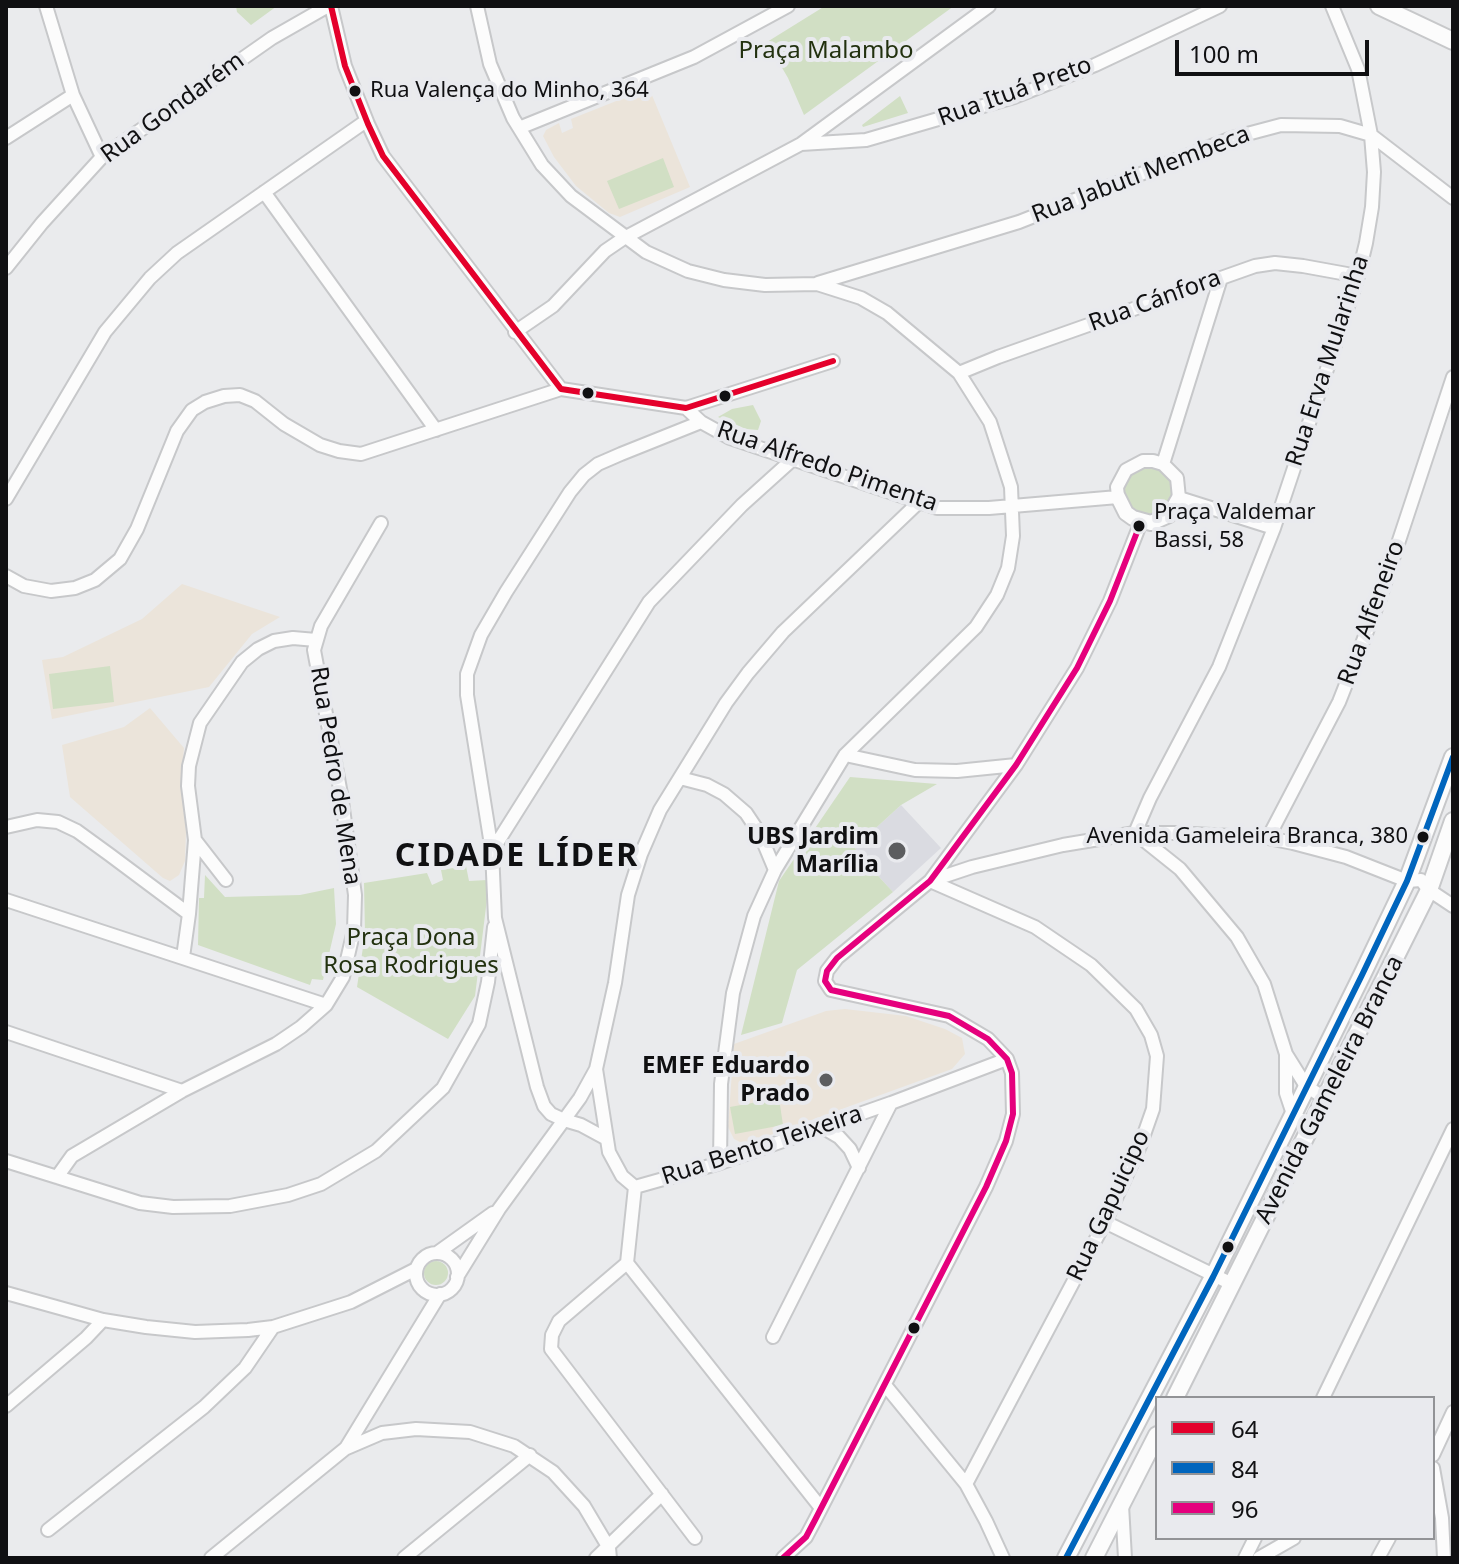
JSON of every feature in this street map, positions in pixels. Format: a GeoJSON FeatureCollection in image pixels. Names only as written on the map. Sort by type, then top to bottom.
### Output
{"type":"FeatureCollection","features":[{"type":"Feature","properties":{"kind":"main road"},"geometry":{"type":"LineString","coordinates":[[1379,6],[1453,41]]}},
{"type":"Feature","properties":{"kind":"main road","name":"Avenida Gameleira Branca"},"geometry":{"type":"LineString","coordinates":[[1066,1558],[1213,1277],[1407,881],[1453,757]]}},
{"type":"Feature","properties":{"kind":"main road","name":"Avenida Gameleira Branca"},"geometry":{"type":"LineString","coordinates":[[1176,1396],[1429,890],[1453,821]]}},
{"type":"Feature","properties":{"kind":"main road"},"geometry":{"type":"LineString","coordinates":[[1094,1558],[1155,1439]]}},
{"type":"Feature","properties":{"kind":"main road"},"geometry":{"type":"LineString","coordinates":[[1114,1469],[1134,1480]]}},
{"type":"Feature","properties":{"kind":"street"},"geometry":{"type":"LineString","coordinates":[[46,6],[73,95],[102,157]]}},
{"type":"Feature","properties":{"kind":"street"},"geometry":{"type":"LineString","coordinates":[[330,6],[345,66],[366,121],[398,178],[561,389]]}},
{"type":"Feature","properties":{"kind":"street","name":"Rua Gondarém"},"geometry":{"type":"LineString","coordinates":[[6,268],[102,157],[272,38],[330,6]]}},
{"type":"Feature","properties":{"kind":"street"},"geometry":{"type":"LineString","coordinates":[[477,6],[490,64],[519,128],[554,180],[624,238],[688,271],[724,280],[765,285],[817,284],[861,298],[887,313],[959,373],[990,422],[1006,467],[1014,504],[1008,568],[997,595],[976,627],[845,755],[775,870],[754,916],[733,993],[721,1084],[720,1163]]}},
{"type":"Feature","properties":{"kind":"street"},"geometry":{"type":"LineString","coordinates":[[519,128],[694,57],[788,6]]}},
{"type":"Feature","properties":{"kind":"street"},"geometry":{"type":"LineString","coordinates":[[515,332],[553,306],[605,251],[801,144],[989,6]]}},
{"type":"Feature","properties":{"kind":"street","name":"Rua Ituá Preto"},"geometry":{"type":"LineString","coordinates":[[801,144],[866,140],[1014,97],[1095,65],[1220,6]]}},
{"type":"Feature","properties":{"kind":"street","name":"Rua Erva Mularinha"},"geometry":{"type":"LineString","coordinates":[[1135,833],[1150,798],[1219,667],[1274,528],[1358,276],[1372,207],[1374,172],[1371,135],[1358,69],[1332,6]]}},
{"type":"Feature","properties":{"kind":"street"},"geometry":{"type":"LineString","coordinates":[[6,138],[73,95]]}},
{"type":"Feature","properties":{"kind":"street"},"geometry":{"type":"LineString","coordinates":[[6,499],[83,367],[129,301],[177,253],[366,121]]}},
{"type":"Feature","properties":{"kind":"street","name":"Rua Jabuti Membeca"},"geometry":{"type":"LineString","coordinates":[[817,284],[1019,222],[1247,133],[1281,125],[1340,126],[1371,135],[1453,198]]}},
{"type":"Feature","properties":{"kind":"street"},"geometry":{"type":"LineString","coordinates":[[264,192],[436,430]]}},
{"type":"Feature","properties":{"kind":"street","name":"Rua Cánfora"},"geometry":{"type":"LineString","coordinates":[[959,373],[1255,266],[1275,263],[1358,276]]}},
{"type":"Feature","properties":{"kind":"street"},"geometry":{"type":"LineString","coordinates":[[1163,464],[1221,278]]}},
{"type":"Feature","properties":{"kind":"street"},"geometry":{"type":"LineString","coordinates":[[6,576],[24,586],[51,591],[75,588],[95,580],[120,559],[137,529],[177,431],[192,410],[224,396],[240,395],[255,401],[302,436],[339,451],[361,454],[561,389],[686,408],[833,361]]}},
{"type":"Feature","properties":{"kind":"street","name":"Rua Alfeneiro"},"geometry":{"type":"LineString","coordinates":[[1268,838],[1339,702],[1380,598],[1453,377]]}},
{"type":"Feature","properties":{"kind":"street","name":"Rua Alfredo Pimenta"},"geometry":{"type":"LineString","coordinates":[[686,408],[701,422],[730,438],[937,508],[964,509],[1118,497]]}},
{"type":"Feature","properties":{"kind":"street"},"geometry":{"type":"LineString","coordinates":[[6,1161],[140,1203],[203,1208],[288,1195],[321,1184],[376,1151],[443,1088],[479,1024],[488,982],[495,918],[492,851],[467,695],[467,674],[481,635],[570,492],[584,475],[598,464],[701,422]]}},
{"type":"Feature","properties":{"kind":"street"},"geometry":{"type":"LineString","coordinates":[[492,851],[649,602],[742,505],[793,459]]}},
{"type":"Feature","properties":{"kind":"street"},"geometry":{"type":"LineString","coordinates":[[1143,461],[1163,464],[1177,478],[1179,498],[1175,508],[1161,520],[1141,522],[1126,513],[1118,497],[1120,478],[1134,464],[1143,461]]}},
{"type":"Feature","properties":{"kind":"street"},"geometry":{"type":"LineString","coordinates":[[1179,498],[1274,528]]}},
{"type":"Feature","properties":{"kind":"street"},"geometry":{"type":"LineString","coordinates":[[416,1269],[419,1286],[428,1293],[440,1294],[450,1290],[499,1209],[564,1120],[596,1069],[615,983],[628,895],[641,854],[660,810],[726,703],[783,632],[918,503]]}},
{"type":"Feature","properties":{"kind":"street"},"geometry":{"type":"LineString","coordinates":[[783,1558],[806,1537],[885,1385],[1006,1141],[1015,1093],[1007,1059],[988,1039],[949,1016],[838,992],[827,986],[827,971],[837,958],[930,881],[1016,765],[1077,668],[1110,601],[1141,522]]}},
{"type":"Feature","properties":{"kind":"street","name":"Rua Pedro de Mena"},"geometry":{"type":"LineString","coordinates":[[57,1177],[72,1156],[182,1091],[276,1044],[301,1027],[326,1005],[343,977],[354,930],[355,895],[341,794],[316,668],[316,640],[381,523]]}},
{"type":"Feature","properties":{"kind":"street"},"geometry":{"type":"LineString","coordinates":[[183,957],[195,840],[188,786],[189,766],[197,731],[206,712],[242,662],[258,649],[284,639],[316,640]]}},
{"type":"Feature","properties":{"kind":"street"},"geometry":{"type":"LineString","coordinates":[[845,755],[915,770],[957,771],[1016,765]]}},
{"type":"Feature","properties":{"kind":"street"},"geometry":{"type":"LineString","coordinates":[[680,778],[707,785],[724,794],[746,813],[760,834],[775,870]]}},
{"type":"Feature","properties":{"kind":"street"},"geometry":{"type":"LineString","coordinates":[[6,827],[37,820],[58,822],[77,831],[189,914]]}},
{"type":"Feature","properties":{"kind":"street"},"geometry":{"type":"LineString","coordinates":[[1135,833],[1180,869],[1237,937],[1264,984],[1286,1054],[1306,1086],[1326,1099]]}},
{"type":"Feature","properties":{"kind":"street"},"geometry":{"type":"LineString","coordinates":[[930,881],[972,867],[1063,845],[1135,833],[1268,838],[1346,857],[1407,881],[1414,892],[1422,894],[1429,890],[1453,906]]}},
{"type":"Feature","properties":{"kind":"street"},"geometry":{"type":"LineString","coordinates":[[195,840],[226,880]]}},
{"type":"Feature","properties":{"kind":"street","name":"Rua Gapuicipo"},"geometry":{"type":"LineString","coordinates":[[930,881],[1035,927],[1091,965],[1136,1009],[1151,1035],[1157,1056],[1153,1109],[1140,1146],[1105,1222],[966,1484]]}},
{"type":"Feature","properties":{"kind":"street"},"geometry":{"type":"LineString","coordinates":[[6,900],[326,1005]]}},
{"type":"Feature","properties":{"kind":"street"},"geometry":{"type":"LineString","coordinates":[[495,918],[544,1106],[564,1120],[605,1138]]}},
{"type":"Feature","properties":{"kind":"street"},"geometry":{"type":"LineString","coordinates":[[6,1032],[182,1091]]}},
{"type":"Feature","properties":{"kind":"street"},"geometry":{"type":"LineString","coordinates":[[1286,1054],[1286,1093],[1293,1114],[1312,1129]]}},
{"type":"Feature","properties":{"kind":"street","name":"Rua Bento Teixeira"},"geometry":{"type":"LineString","coordinates":[[596,1069],[605,1138],[616,1167],[635,1187],[720,1163],[1007,1059]]}},
{"type":"Feature","properties":{"kind":"street"},"geometry":{"type":"LineString","coordinates":[[773,1337],[891,1103]]}},
{"type":"Feature","properties":{"kind":"street"},"geometry":{"type":"LineString","coordinates":[[822,1127],[839,1137],[850,1149],[859,1168]]}},
{"type":"Feature","properties":{"kind":"street"},"geometry":{"type":"LineString","coordinates":[[1324,1396],[1453,1129]]}},
{"type":"Feature","properties":{"kind":"street"},"geometry":{"type":"LineString","coordinates":[[635,1187],[627,1263],[559,1321],[552,1335],[551,1349],[695,1538]]}},
{"type":"Feature","properties":{"kind":"street"},"geometry":{"type":"LineString","coordinates":[[6,1293],[103,1320],[195,1332],[273,1327],[351,1302],[416,1269],[423,1258],[437,1253],[499,1209]]}},
{"type":"Feature","properties":{"kind":"street"},"geometry":{"type":"LineString","coordinates":[[1105,1222],[1232,1284]]}},
{"type":"Feature","properties":{"kind":"street"},"geometry":{"type":"LineString","coordinates":[[437,1253],[450,1258],[455,1264],[457,1277]]}},
{"type":"Feature","properties":{"kind":"street"},"geometry":{"type":"LineString","coordinates":[[627,1263],[821,1508]]}},
{"type":"Feature","properties":{"kind":"street"},"geometry":{"type":"LineString","coordinates":[[346,1448],[440,1294]]}},
{"type":"Feature","properties":{"kind":"street"},"geometry":{"type":"LineString","coordinates":[[6,1406],[103,1320]]}},
{"type":"Feature","properties":{"kind":"street"},"geometry":{"type":"LineString","coordinates":[[48,1530],[204,1407],[245,1368],[273,1327]]}},
{"type":"Feature","properties":{"kind":"street"},"geometry":{"type":"LineString","coordinates":[[885,1385],[966,1484],[1003,1558]]}},
{"type":"Feature","properties":{"kind":"street"},"geometry":{"type":"LineString","coordinates":[[1435,1451],[1453,1412]]}},
{"type":"Feature","properties":{"kind":"street"},"geometry":{"type":"LineString","coordinates":[[211,1558],[346,1448],[382,1433],[441,1429],[493,1438],[530,1455],[553,1472],[584,1506],[610,1553]]}},
{"type":"Feature","properties":{"kind":"street"},"geometry":{"type":"LineString","coordinates":[[404,1558],[530,1455]]}},
{"type":"Feature","properties":{"kind":"street"},"geometry":{"type":"LineString","coordinates":[[1435,1479],[1442,1518],[1444,1558]]}},
{"type":"Feature","properties":{"kind":"street"},"geometry":{"type":"LineString","coordinates":[[596,1558],[610,1553],[662,1494]]}},
{"type":"Feature","properties":{"kind":"street"},"geometry":{"type":"LineString","coordinates":[[1122,1505],[1125,1558]]}},
{"type":"Feature","properties":{"kind":"street"},"geometry":{"type":"LineString","coordinates":[[1245,1558],[1254,1540]]}},
{"type":"Feature","properties":{"kind":"street"},"geometry":{"type":"LineString","coordinates":[[1259,1558],[1290,1540]]}},
{"type":"Feature","properties":{"kind":"street"},"geometry":{"type":"LineString","coordinates":[[1378,1558],[1388,1540]]}},
{"type":"Feature","properties":{"kind":"shaded area"},"geometry":{"type":"Polygon","coordinates":[[[649,88],[690,187],[620,217],[609,213],[576,186],[543,136],[546,130],[559,123],[562,133],[573,128],[571,119],[649,88]]]}},
{"type":"Feature","properties":{"kind":"shaded area"},"geometry":{"type":"Polygon","coordinates":[[[182,584],[280,617],[252,634],[209,687],[52,719],[42,660],[63,657],[142,619],[182,584]]]}},
{"type":"Feature","properties":{"kind":"shaded area"},"geometry":{"type":"Polygon","coordinates":[[[150,708],[184,748],[181,787],[186,831],[185,861],[179,875],[170,881],[70,797],[62,745],[124,727],[150,708]]]}},
{"type":"Feature","properties":{"kind":"shaded area","name":"UBS Jardim Marília"},"geometry":{"type":"Polygon","coordinates":[[[901,805],[941,848],[893,892],[855,847],[901,805]]]}},
{"type":"Feature","properties":{"kind":"shaded area","name":"EMEF Eduardo Prado"},"geometry":{"type":"Polygon","coordinates":[[[845,1009],[906,1016],[945,1029],[962,1038],[965,1054],[952,1069],[751,1142],[742,1143],[734,1139],[728,1127],[734,1044],[826,1011],[845,1009]]]}},
{"type":"Feature","properties":{"kind":"green space"},"geometry":{"type":"Polygon","coordinates":[[[236,6],[277,6],[251,25],[237,12],[236,6]]]}},
{"type":"Feature","properties":{"kind":"green space","name":"Praça Malambo"},"geometry":{"type":"Polygon","coordinates":[[[825,6],[954,6],[804,115],[788,78],[767,42],[825,6]]]}},
{"type":"Feature","properties":{"kind":"green space"},"geometry":{"type":"Polygon","coordinates":[[[900,96],[908,113],[863,127],[862,125],[900,96]]]}},
{"type":"Feature","properties":{"kind":"green space"},"geometry":{"type":"Polygon","coordinates":[[[663,158],[674,187],[619,209],[607,181],[663,158]]]}},
{"type":"Feature","properties":{"kind":"green space"},"geometry":{"type":"Polygon","coordinates":[[[753,405],[761,421],[758,430],[746,429],[718,417],[732,409],[753,405]]]}},
{"type":"Feature","properties":{"kind":"green space"},"geometry":{"type":"Polygon","coordinates":[[[1139,467],[1159,467],[1173,481],[1173,501],[1159,515],[1139,515],[1125,501],[1125,481],[1139,467]]]}},
{"type":"Feature","properties":{"kind":"green space"},"geometry":{"type":"Polygon","coordinates":[[[110,666],[114,702],[53,709],[49,674],[110,666]]]}},
{"type":"Feature","properties":{"kind":"green space"},"geometry":{"type":"Polygon","coordinates":[[[850,777],[937,784],[901,805],[855,847],[893,892],[797,970],[782,1023],[741,1035],[779,881],[850,777]]]}},
{"type":"Feature","properties":{"kind":"green space","name":"Praça Dona Rosa Rodrigues"},"geometry":{"type":"Polygon","coordinates":[[[466,866],[469,881],[487,880],[487,899],[475,996],[448,1039],[357,987],[365,934],[364,883],[427,873],[432,885],[443,880],[441,870],[466,866]]]}},
{"type":"Feature","properties":{"kind":"green space"},"geometry":{"type":"Polygon","coordinates":[[[205,875],[225,897],[300,895],[334,888],[336,924],[323,980],[312,979],[310,985],[198,945],[199,898],[204,898],[205,875]]]}},
{"type":"Feature","properties":{"kind":"green space"},"geometry":{"type":"Polygon","coordinates":[[[779,1098],[783,1125],[735,1134],[730,1107],[779,1098]]]}},
{"type":"Feature","properties":{"kind":"green space"},"geometry":{"type":"Polygon","coordinates":[[[436,1261],[445,1264],[448,1273],[445,1282],[436,1285],[427,1282],[424,1273],[427,1264],[436,1261]]]}},
{"type":"Feature","properties":{"kind":"transit line","name":"64"},"geometry":{"type":"LineString","coordinates":[[331,6],[345,66],[383,156],[561,389],[686,408],[833,361]]}},
{"type":"Feature","properties":{"kind":"transit line","name":"96"},"geometry":{"type":"LineString","coordinates":[[783,1558],[806,1537],[815,1520],[986,1187],[1006,1141],[1013,1114],[1012,1073],[1007,1059],[988,1039],[949,1016],[831,990],[825,981],[827,971],[837,958],[930,881],[1016,765],[1077,668],[1110,601],[1141,522]]}},
{"type":"Feature","properties":{"kind":"transit line","name":"84"},"geometry":{"type":"LineString","coordinates":[[1066,1558],[1213,1277],[1362,975],[1407,881],[1453,757]]}},
{"type":"Feature","properties":{"kind":"place","name":"Rua Valença do Minho, 364"},"geometry":{"type":"Point","coordinates":[355,91]}},
{"type":"Feature","properties":{"kind":"place","name":"Praça Valdemar Bassi, 58"},"geometry":{"type":"Point","coordinates":[1139,526]}},
{"type":"Feature","properties":{"kind":"place","name":"Avenida Gameleira Branca, 380"},"geometry":{"type":"Point","coordinates":[1423,837]}},
{"type":"Feature","properties":{"kind":"place","name":"UBS Jardim Marília"},"geometry":{"type":"Point","coordinates":[897,851]}},
{"type":"Feature","properties":{"kind":"place","name":"EMEF Eduardo Prado"},"geometry":{"type":"Point","coordinates":[826,1080]}},
{"type":"Feature","properties":{"kind":"district","name":"CIDADE LÍDER"},"geometry":{"type":"Point","coordinates":[517,857]}}]}
